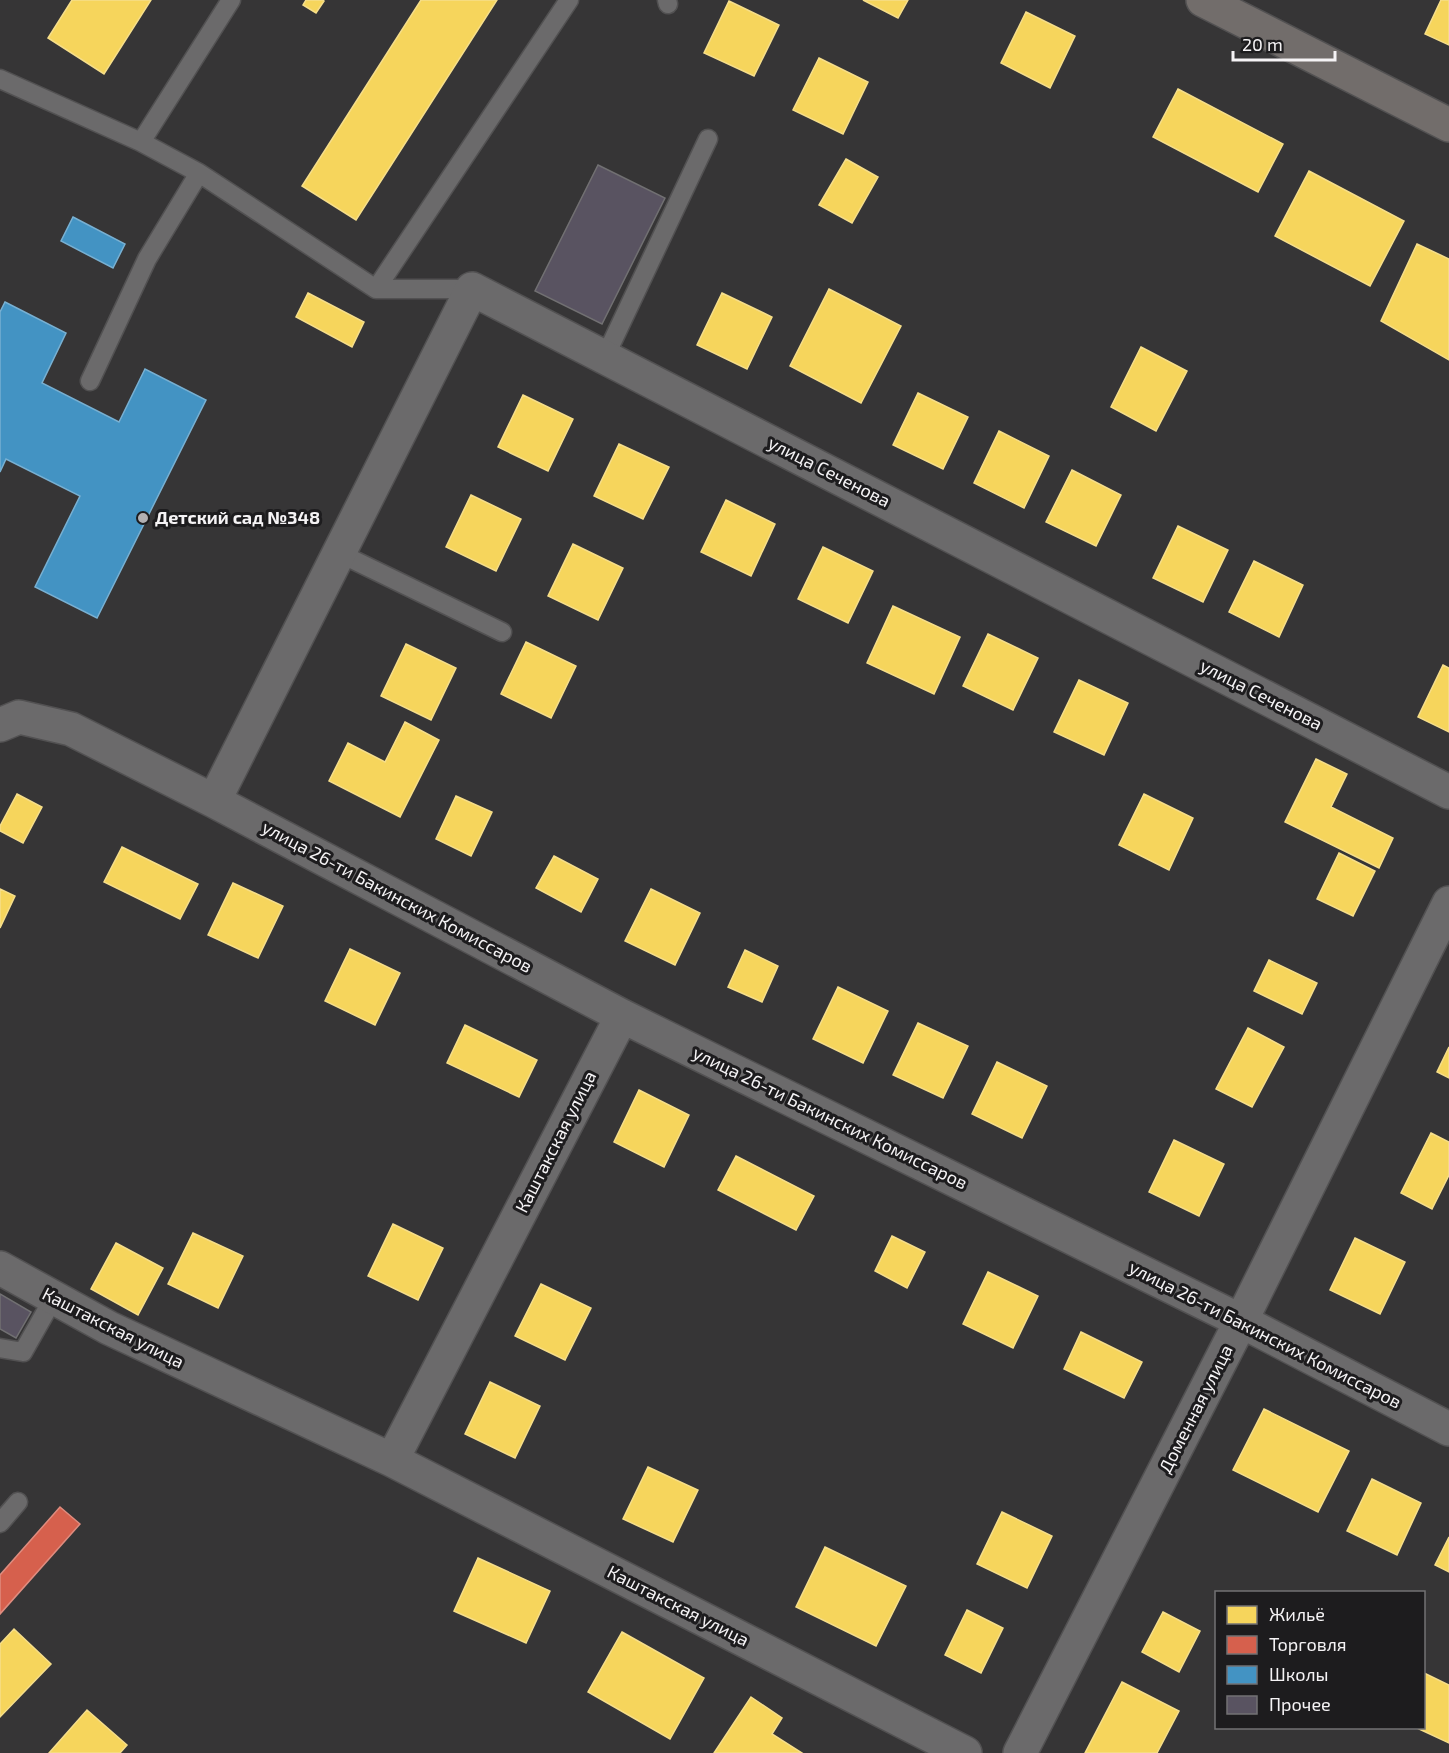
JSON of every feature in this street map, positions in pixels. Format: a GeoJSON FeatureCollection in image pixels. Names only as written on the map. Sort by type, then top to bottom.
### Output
{"type":"FeatureCollection","features":[{"type":"Feature","properties":{"kind":"main road"},"geometry":{"type":"LineString","coordinates":[[1203,0],[1449,125]]}},
{"type":"Feature","properties":{"kind":"street","name":"улица Сеченова"},"geometry":{"type":"LineString","coordinates":[[472,289],[1449,792]]}},
{"type":"Feature","properties":{"kind":"street"},"geometry":{"type":"LineString","coordinates":[[214,801],[472,289]]}},
{"type":"Feature","properties":{"kind":"street","name":"улица 26-ти Бакинских Комиссаров"},"geometry":{"type":"LineString","coordinates":[[0,725],[19,717],[71,729],[214,801],[622,1016],[1241,1321],[1449,1429]]}},
{"type":"Feature","properties":{"kind":"street","name":"Доменная улица"},"geometry":{"type":"LineString","coordinates":[[1020,1753],[1241,1321],[1449,903]]}},
{"type":"Feature","properties":{"kind":"street","name":"Каштакская улица"},"geometry":{"type":"LineString","coordinates":[[392,1460],[622,1016]]}},
{"type":"Feature","properties":{"kind":"street","name":"Каштакская улица"},"geometry":{"type":"LineString","coordinates":[[0,1268],[109,1329],[392,1460],[965,1753]]}},
{"type":"Feature","properties":{"kind":"lane"},"geometry":{"type":"LineString","coordinates":[[141,142],[231,0]]}},
{"type":"Feature","properties":{"kind":"lane"},"geometry":{"type":"LineString","coordinates":[[376,289],[569,0]]}},
{"type":"Feature","properties":{"kind":"lane"},"geometry":{"type":"LineString","coordinates":[[0,79],[141,142],[199,174],[376,289],[472,289]]}},
{"type":"Feature","properties":{"kind":"lane"},"geometry":{"type":"LineString","coordinates":[[605,357],[708,139]]}},
{"type":"Feature","properties":{"kind":"lane"},"geometry":{"type":"LineString","coordinates":[[90,381],[147,259],[199,174]]}},
{"type":"Feature","properties":{"kind":"lane"},"geometry":{"type":"LineString","coordinates":[[339,553],[502,632]]}},
{"type":"Feature","properties":{"kind":"lane"},"geometry":{"type":"LineString","coordinates":[[0,1348],[23,1352],[53,1299]]}},
{"type":"Feature","properties":{"kind":"lane"},"geometry":{"type":"LineString","coordinates":[[0,1523],[18,1502]]}},
{"type":"Feature","properties":{"kind":"building: Жильё"},"geometry":{"type":"Polygon","coordinates":[[[72,0],[151,0],[104,74],[48,38],[72,0]]]}},
{"type":"Feature","properties":{"kind":"building: Жильё"},"geometry":{"type":"Polygon","coordinates":[[[306,0],[324,1],[316,13],[303,5],[306,0]]]}},
{"type":"Feature","properties":{"kind":"building: Жильё"},"geometry":{"type":"Polygon","coordinates":[[[421,0],[497,0],[356,220],[302,186],[421,0]]]}},
{"type":"Feature","properties":{"kind":"building: Жильё"},"geometry":{"type":"Polygon","coordinates":[[[863,0],[908,0],[898,18],[863,0]]]}},
{"type":"Feature","properties":{"kind":"building: Жильё"},"geometry":{"type":"Polygon","coordinates":[[[1441,0],[1449,0],[1449,45],[1425,34],[1441,0]]]}},
{"type":"Feature","properties":{"kind":"building: Жильё"},"geometry":{"type":"Polygon","coordinates":[[[729,1],[779,25],[754,76],[704,53],[729,1]]]}},
{"type":"Feature","properties":{"kind":"building: Жильё"},"geometry":{"type":"Polygon","coordinates":[[[1026,12],[1075,36],[1050,88],[1001,63],[1026,12]]]}},
{"type":"Feature","properties":{"kind":"building: Жильё"},"geometry":{"type":"Polygon","coordinates":[[[819,58],[868,82],[843,134],[793,110],[819,58]]]}},
{"type":"Feature","properties":{"kind":"building: Жильё"},"geometry":{"type":"Polygon","coordinates":[[[1178,89],[1283,144],[1258,192],[1153,137],[1178,89]]]}},
{"type":"Feature","properties":{"kind":"building: Жильё"},"geometry":{"type":"Polygon","coordinates":[[[846,159],[878,177],[852,223],[819,205],[846,159]]]}},
{"type":"Feature","properties":{"kind":"building: Жильё"},"geometry":{"type":"Polygon","coordinates":[[[1309,171],[1404,221],[1370,286],[1275,236],[1309,171]]]}},
{"type":"Feature","properties":{"kind":"building: Жильё"},"geometry":{"type":"Polygon","coordinates":[[[1417,244],[1449,259],[1449,360],[1381,321],[1417,244]]]}},
{"type":"Feature","properties":{"kind":"building: Жильё"},"geometry":{"type":"Polygon","coordinates":[[[829,289],[901,326],[861,403],[790,366],[829,289]]]}},
{"type":"Feature","properties":{"kind":"building: Жильё"},"geometry":{"type":"Polygon","coordinates":[[[308,293],[364,322],[352,347],[296,317],[308,293]]]}},
{"type":"Feature","properties":{"kind":"building: Жильё"},"geometry":{"type":"Polygon","coordinates":[[[722,293],[772,317],[747,369],[697,345],[722,293]]]}},
{"type":"Feature","properties":{"kind":"building: Жильё"},"geometry":{"type":"Polygon","coordinates":[[[1141,347],[1187,371],[1156,431],[1111,407],[1141,347]]]}},
{"type":"Feature","properties":{"kind":"building: Жильё"},"geometry":{"type":"Polygon","coordinates":[[[918,393],[968,417],[943,469],[893,445],[918,393]]]}},
{"type":"Feature","properties":{"kind":"building: Жильё"},"geometry":{"type":"Polygon","coordinates":[[[523,395],[573,419],[548,471],[498,447],[523,395]]]}},
{"type":"Feature","properties":{"kind":"building: Жильё"},"geometry":{"type":"Polygon","coordinates":[[[999,431],[1049,456],[1024,508],[974,483],[999,431]]]}},
{"type":"Feature","properties":{"kind":"building: Жильё"},"geometry":{"type":"Polygon","coordinates":[[[619,444],[669,467],[643,519],[594,496],[619,444]]]}},
{"type":"Feature","properties":{"kind":"building: Жильё"},"geometry":{"type":"Polygon","coordinates":[[[1072,470],[1121,495],[1096,546],[1046,522],[1072,470]]]}},
{"type":"Feature","properties":{"kind":"building: Жильё"},"geometry":{"type":"Polygon","coordinates":[[[471,495],[521,519],[496,571],[446,547],[471,495]]]}},
{"type":"Feature","properties":{"kind":"building: Жильё"},"geometry":{"type":"Polygon","coordinates":[[[726,500],[775,524],[751,576],[701,552],[726,500]]]}},
{"type":"Feature","properties":{"kind":"building: Жильё"},"geometry":{"type":"Polygon","coordinates":[[[1178,526],[1228,550],[1203,602],[1153,578],[1178,526]]]}},
{"type":"Feature","properties":{"kind":"building: Жильё"},"geometry":{"type":"Polygon","coordinates":[[[573,544],[623,568],[598,620],[548,596],[573,544]]]}},
{"type":"Feature","properties":{"kind":"building: Жильё"},"geometry":{"type":"Polygon","coordinates":[[[823,547],[873,571],[848,623],[798,599],[823,547]]]}},
{"type":"Feature","properties":{"kind":"building: Жильё"},"geometry":{"type":"Polygon","coordinates":[[[1254,561],[1303,585],[1279,637],[1229,612],[1254,561]]]}},
{"type":"Feature","properties":{"kind":"building: Жильё"},"geometry":{"type":"Polygon","coordinates":[[[893,606],[960,637],[934,694],[867,663],[893,606]]]}},
{"type":"Feature","properties":{"kind":"building: Жильё"},"geometry":{"type":"Polygon","coordinates":[[[988,634],[1038,658],[1013,710],[963,686],[988,634]]]}},
{"type":"Feature","properties":{"kind":"building: Жильё"},"geometry":{"type":"Polygon","coordinates":[[[526,642],[576,666],[551,718],[501,694],[526,642]]]}},
{"type":"Feature","properties":{"kind":"building: Жильё"},"geometry":{"type":"Polygon","coordinates":[[[406,644],[456,668],[431,720],[381,696],[406,644]]]}},
{"type":"Feature","properties":{"kind":"building: Жильё"},"geometry":{"type":"Polygon","coordinates":[[[1443,665],[1449,668],[1449,732],[1418,717],[1443,665]]]}},
{"type":"Feature","properties":{"kind":"building: Жильё"},"geometry":{"type":"Polygon","coordinates":[[[1079,680],[1128,703],[1104,755],[1054,732],[1079,680]]]}},
{"type":"Feature","properties":{"kind":"building: Жильё"},"geometry":{"type":"Polygon","coordinates":[[[405,722],[439,740],[400,817],[329,781],[348,743],[385,762],[405,722]]]}},
{"type":"Feature","properties":{"kind":"building: Жильё"},"geometry":{"type":"Polygon","coordinates":[[[1316,759],[1347,774],[1331,807],[1393,838],[1379,868],[1285,822],[1316,759]]]}},
{"type":"Feature","properties":{"kind":"building: Жильё"},"geometry":{"type":"Polygon","coordinates":[[[17,794],[42,807],[23,843],[0,831],[0,826],[17,794]]]}},
{"type":"Feature","properties":{"kind":"building: Жильё"},"geometry":{"type":"Polygon","coordinates":[[[1144,794],[1193,818],[1169,870],[1119,845],[1144,794]]]}},
{"type":"Feature","properties":{"kind":"building: Жильё"},"geometry":{"type":"Polygon","coordinates":[[[456,796],[492,812],[471,856],[436,839],[456,796]]]}},
{"type":"Feature","properties":{"kind":"building: Жильё"},"geometry":{"type":"Polygon","coordinates":[[[122,847],[198,884],[180,919],[104,882],[122,847]]]}},
{"type":"Feature","properties":{"kind":"building: Жильё"},"geometry":{"type":"Polygon","coordinates":[[[1339,853],[1375,871],[1353,916],[1317,899],[1339,853]]]}},
{"type":"Feature","properties":{"kind":"building: Жильё"},"geometry":{"type":"Polygon","coordinates":[[[554,856],[598,879],[581,912],[536,888],[554,856]]]}},
{"type":"Feature","properties":{"kind":"building: Жильё"},"geometry":{"type":"Polygon","coordinates":[[[233,883],[283,906],[258,958],[208,935],[233,883]]]}},
{"type":"Feature","properties":{"kind":"building: Жильё"},"geometry":{"type":"Polygon","coordinates":[[[0,889],[15,896],[0,928],[0,889]]]}},
{"type":"Feature","properties":{"kind":"building: Жильё"},"geometry":{"type":"Polygon","coordinates":[[[651,889],[700,913],[675,965],[625,941],[651,889]]]}},
{"type":"Feature","properties":{"kind":"building: Жильё"},"geometry":{"type":"Polygon","coordinates":[[[350,949],[400,973],[375,1025],[325,1001],[350,949]]]}},
{"type":"Feature","properties":{"kind":"building: Жильё"},"geometry":{"type":"Polygon","coordinates":[[[745,950],[778,966],[762,1002],[728,987],[745,950]]]}},
{"type":"Feature","properties":{"kind":"building: Жильё"},"geometry":{"type":"Polygon","coordinates":[[[1269,960],[1317,983],[1302,1014],[1254,991],[1269,960]]]}},
{"type":"Feature","properties":{"kind":"building: Жильё"},"geometry":{"type":"Polygon","coordinates":[[[838,987],[888,1011],[863,1063],[813,1039],[838,987]]]}},
{"type":"Feature","properties":{"kind":"building: Жильё"},"geometry":{"type":"Polygon","coordinates":[[[918,1023],[968,1046],[943,1098],[893,1075],[918,1023]]]}},
{"type":"Feature","properties":{"kind":"building: Жильё"},"geometry":{"type":"Polygon","coordinates":[[[465,1025],[537,1060],[519,1097],[447,1063],[465,1025]]]}},
{"type":"Feature","properties":{"kind":"building: Жильё"},"geometry":{"type":"Polygon","coordinates":[[[1248,1028],[1284,1047],[1252,1107],[1216,1089],[1248,1028]]]}},
{"type":"Feature","properties":{"kind":"building: Жильё"},"geometry":{"type":"Polygon","coordinates":[[[1449,1047],[1449,1078],[1437,1072],[1449,1047]]]}},
{"type":"Feature","properties":{"kind":"building: Жильё"},"geometry":{"type":"Polygon","coordinates":[[[997,1062],[1047,1086],[1022,1138],[972,1114],[997,1062]]]}},
{"type":"Feature","properties":{"kind":"building: Жильё"},"geometry":{"type":"Polygon","coordinates":[[[639,1090],[689,1115],[664,1167],[614,1142],[639,1090]]]}},
{"type":"Feature","properties":{"kind":"building: Жильё"},"geometry":{"type":"Polygon","coordinates":[[[1431,1133],[1449,1142],[1449,1175],[1432,1209],[1401,1193],[1431,1133]]]}},
{"type":"Feature","properties":{"kind":"building: Жильё"},"geometry":{"type":"Polygon","coordinates":[[[1174,1140],[1224,1164],[1199,1216],[1149,1192],[1174,1140]]]}},
{"type":"Feature","properties":{"kind":"building: Жильё"},"geometry":{"type":"Polygon","coordinates":[[[736,1156],[814,1196],[796,1230],[718,1190],[736,1156]]]}},
{"type":"Feature","properties":{"kind":"building: Жильё"},"geometry":{"type":"Polygon","coordinates":[[[393,1224],[443,1248],[418,1300],[368,1276],[393,1224]]]}},
{"type":"Feature","properties":{"kind":"building: Жильё"},"geometry":{"type":"Polygon","coordinates":[[[193,1233],[243,1256],[218,1308],[168,1284],[193,1233]]]}},
{"type":"Feature","properties":{"kind":"building: Жильё"},"geometry":{"type":"Polygon","coordinates":[[[892,1236],[925,1252],[907,1288],[875,1271],[892,1236]]]}},
{"type":"Feature","properties":{"kind":"building: Жильё"},"geometry":{"type":"Polygon","coordinates":[[[1355,1238],[1405,1262],[1380,1314],[1330,1290],[1355,1238]]]}},
{"type":"Feature","properties":{"kind":"building: Жильё"},"geometry":{"type":"Polygon","coordinates":[[[116,1243],[163,1268],[138,1315],[91,1289],[116,1243]]]}},
{"type":"Feature","properties":{"kind":"building: Жильё"},"geometry":{"type":"Polygon","coordinates":[[[988,1272],[1038,1296],[1013,1348],[963,1324],[988,1272]]]}},
{"type":"Feature","properties":{"kind":"building: Жильё"},"geometry":{"type":"Polygon","coordinates":[[[541,1284],[591,1308],[565,1360],[515,1336],[541,1284]]]}},
{"type":"Feature","properties":{"kind":"building: Жильё"},"geometry":{"type":"Polygon","coordinates":[[[1081,1332],[1142,1362],[1124,1398],[1064,1369],[1081,1332]]]}},
{"type":"Feature","properties":{"kind":"building: Жильё"},"geometry":{"type":"Polygon","coordinates":[[[490,1382],[540,1406],[515,1458],[465,1434],[490,1382]]]}},
{"type":"Feature","properties":{"kind":"building: Жильё"},"geometry":{"type":"Polygon","coordinates":[[[1264,1409],[1349,1451],[1318,1512],[1233,1470],[1264,1409]]]}},
{"type":"Feature","properties":{"kind":"building: Жильё"},"geometry":{"type":"Polygon","coordinates":[[[648,1467],[698,1490],[673,1542],[623,1519],[648,1467]]]}},
{"type":"Feature","properties":{"kind":"building: Жильё"},"geometry":{"type":"Polygon","coordinates":[[[1372,1479],[1421,1503],[1397,1555],[1347,1531],[1372,1479]]]}},
{"type":"Feature","properties":{"kind":"building: Жильё"},"geometry":{"type":"Polygon","coordinates":[[[1002,1512],[1052,1536],[1027,1588],[977,1564],[1002,1512]]]}},
{"type":"Feature","properties":{"kind":"building: Жильё"},"geometry":{"type":"Polygon","coordinates":[[[1449,1537],[1449,1572],[1435,1565],[1449,1537]]]}},
{"type":"Feature","properties":{"kind":"building: Жильё"},"geometry":{"type":"Polygon","coordinates":[[[825,1547],[906,1586],[876,1646],[796,1607],[825,1547]]]}},
{"type":"Feature","properties":{"kind":"building: Жильё"},"geometry":{"type":"Polygon","coordinates":[[[478,1558],[550,1591],[526,1643],[454,1611],[478,1558]]]}},
{"type":"Feature","properties":{"kind":"building: Жильё"},"geometry":{"type":"Polygon","coordinates":[[[967,1610],[1003,1628],[981,1673],[945,1655],[967,1610]]]}},
{"type":"Feature","properties":{"kind":"building: Жильё"},"geometry":{"type":"Polygon","coordinates":[[[1163,1612],[1200,1631],[1179,1672],[1142,1652],[1163,1612]]]}},
{"type":"Feature","properties":{"kind":"building: Жильё"},"geometry":{"type":"Polygon","coordinates":[[[14,1629],[51,1664],[0,1717],[0,1644],[14,1629]]]}},
{"type":"Feature","properties":{"kind":"building: Жильё"},"geometry":{"type":"Polygon","coordinates":[[[622,1632],[704,1678],[670,1739],[588,1692],[622,1632]]]}},
{"type":"Feature","properties":{"kind":"building: Жильё"},"geometry":{"type":"Polygon","coordinates":[[[1425,1673],[1449,1685],[1449,1743],[1419,1729],[1425,1729],[1425,1673]]]}},
{"type":"Feature","properties":{"kind":"building: Жильё"},"geometry":{"type":"Polygon","coordinates":[[[1122,1682],[1179,1711],[1157,1753],[1085,1753],[1122,1682]]]}},
{"type":"Feature","properties":{"kind":"building: Жильё"},"geometry":{"type":"Polygon","coordinates":[[[751,1697],[782,1718],[772,1734],[802,1753],[714,1753],[751,1697]]]}},
{"type":"Feature","properties":{"kind":"building: Жильё"},"geometry":{"type":"Polygon","coordinates":[[[87,1710],[127,1745],[120,1753],[49,1753],[87,1710]]]}},
{"type":"Feature","properties":{"kind":"building: Торговля"},"geometry":{"type":"Polygon","coordinates":[[[60,1507],[80,1524],[0,1614],[0,1575],[60,1507]]]}},
{"type":"Feature","properties":{"kind":"building: Школы"},"geometry":{"type":"Polygon","coordinates":[[[73,217],[125,244],[113,268],[61,241],[73,217]]]}},
{"type":"Feature","properties":{"kind":"building: Школы"},"geometry":{"type":"Polygon","coordinates":[[[5,302],[66,333],[42,383],[119,422],[145,369],[206,400],[97,618],[35,587],[80,496],[6,459],[0,472],[0,312],[5,302]]]}},
{"type":"Feature","properties":{"kind":"building: Прочее"},"geometry":{"type":"Polygon","coordinates":[[[598,165],[665,198],[602,324],[535,291],[598,165]]]}},
{"type":"Feature","properties":{"kind":"building: Прочее"},"geometry":{"type":"Polygon","coordinates":[[[0,1294],[31,1312],[16,1338],[0,1329],[0,1294]]]}},
{"type":"Feature","properties":{"kind":"place","name":"Детский сад №348"},"geometry":{"type":"Point","coordinates":[143,518]}}]}
